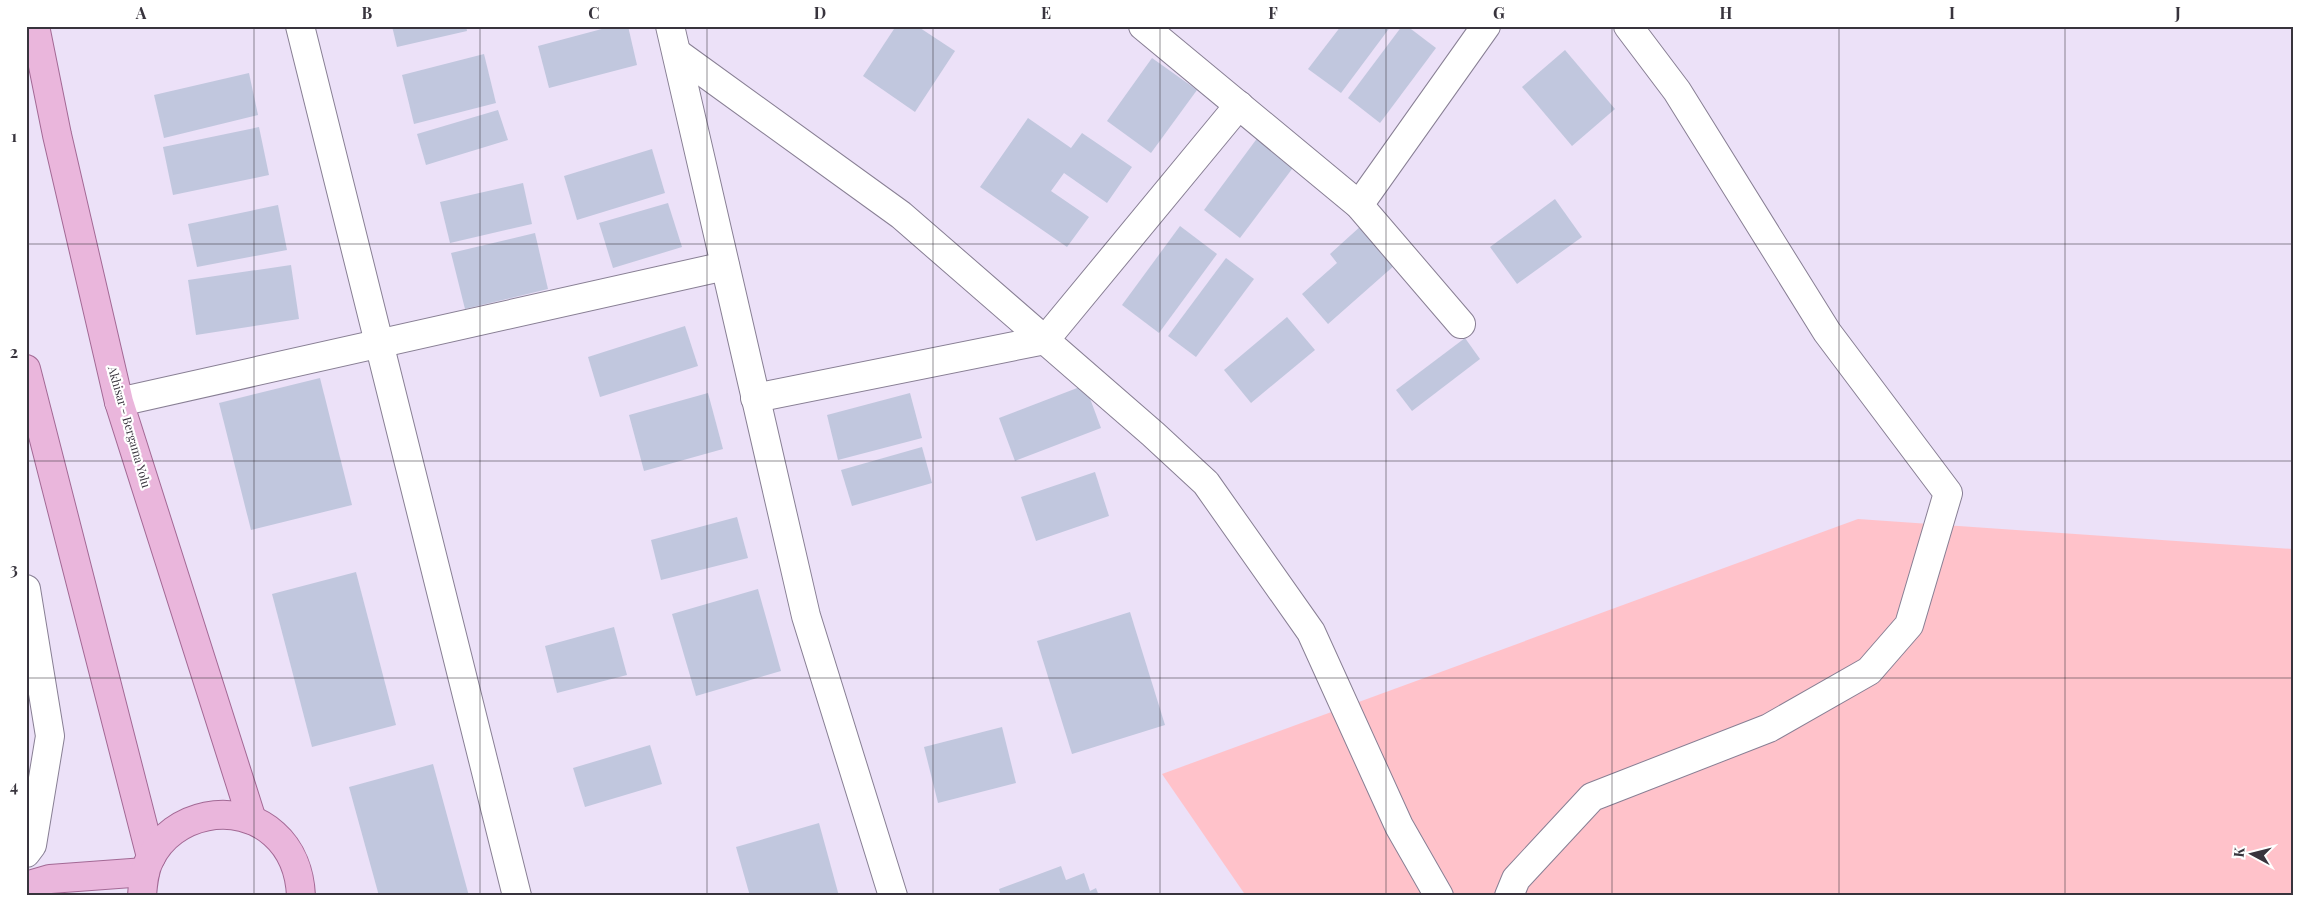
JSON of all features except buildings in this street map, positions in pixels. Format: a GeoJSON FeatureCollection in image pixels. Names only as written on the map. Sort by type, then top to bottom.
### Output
{"type":"FeatureCollection","features":[{"type":"Feature","properties":{"kind":"main road","name":"Akhisar - Bergama Yolu"},"geometry":{"type":"LineString","coordinates":[[35,26],[57,135],[119,402],[252,820]]}},
{"type":"Feature","properties":{"kind":"main road"},"geometry":{"type":"LineString","coordinates":[[26,369],[146,875]]}},
{"type":"Feature","properties":{"kind":"main road"},"geometry":{"type":"LineString","coordinates":[[146,875],[165,838],[184,824],[206,816],[230,814],[252,820],[274,834],[290,854],[300,878],[300,896]]}},
{"type":"Feature","properties":{"kind":"main road"},"geometry":{"type":"LineString","coordinates":[[26,886],[50,879],[146,875]]}},
{"type":"Feature","properties":{"kind":"street"},"geometry":{"type":"LineString","coordinates":[[300,26],[516,896]]}},
{"type":"Feature","properties":{"kind":"street"},"geometry":{"type":"LineString","coordinates":[[670,26],[806,616],[893,896]]}},
{"type":"Feature","properties":{"kind":"street"},"geometry":{"type":"LineString","coordinates":[[1143,26],[1359,205],[1461,324]]}},
{"type":"Feature","properties":{"kind":"street"},"geometry":{"type":"LineString","coordinates":[[1359,205],[1486,26]]}},
{"type":"Feature","properties":{"kind":"street"},"geometry":{"type":"LineString","coordinates":[[1508,896],[1516,879],[1592,797],[1769,728],[1869,671],[1909,625],[1948,493],[1827,332],[1677,91],[1628,26]]}},
{"type":"Feature","properties":{"kind":"street"},"geometry":{"type":"LineString","coordinates":[[677,52],[901,215],[1153,434],[1206,483],[1277,580],[1311,632],[1400,826],[1439,896]]}},
{"type":"Feature","properties":{"kind":"street"},"geometry":{"type":"LineString","coordinates":[[755,398],[1045,340],[1238,105]]}},
{"type":"Feature","properties":{"kind":"street"},"geometry":{"type":"LineString","coordinates":[[119,402],[724,266]]}},
{"type":"Feature","properties":{"kind":"street"},"geometry":{"type":"LineString","coordinates":[[26,589],[50,736],[32,845],[26,853]]}},
{"type":"Feature","properties":{"kind":"shaded area"},"geometry":{"type":"Polygon","coordinates":[[[1858,519],[2293,549],[2293,896],[1246,896],[1162,774],[1858,519]]]}}]}
